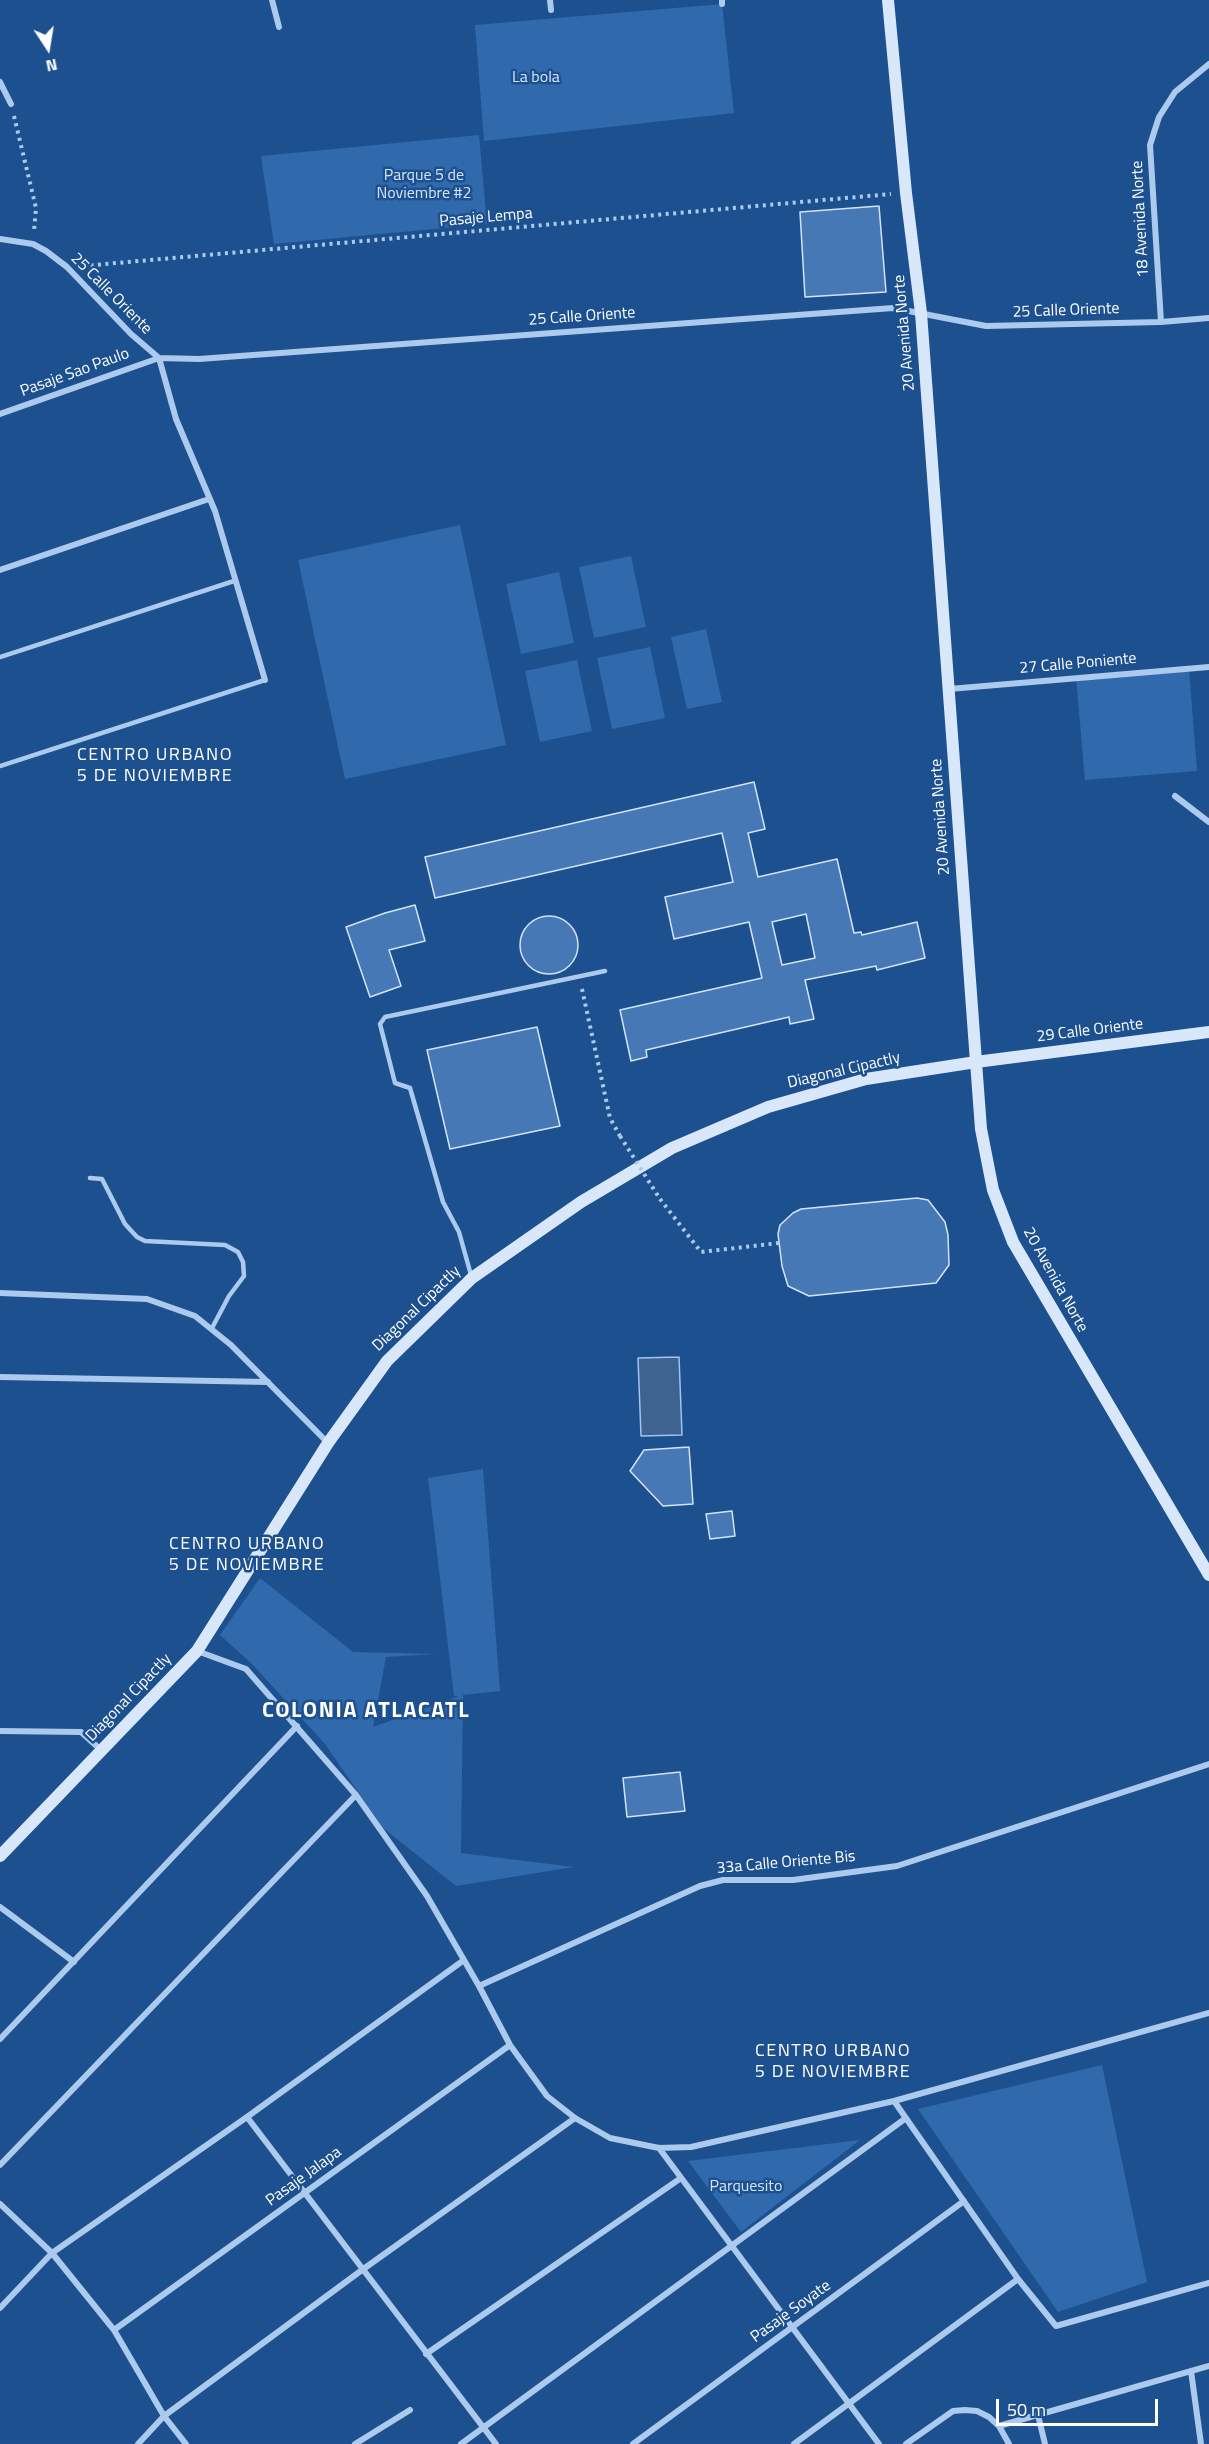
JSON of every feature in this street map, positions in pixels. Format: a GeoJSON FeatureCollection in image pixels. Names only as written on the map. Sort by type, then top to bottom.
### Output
{"type":"FeatureCollection","features":[{"type":"Feature","properties":{"kind":"street"},"geometry":{"type":"LineString","coordinates":[[272,0],[279,27]]}},
{"type":"Feature","properties":{"kind":"street"},"geometry":{"type":"LineString","coordinates":[[550,0],[551,10]]}},
{"type":"Feature","properties":{"kind":"street","name":"20 Avenida Norte"},"geometry":{"type":"LineString","coordinates":[[888,0],[906,193],[921,313],[981,1129],[993,1190],[1013,1242],[1209,1575]]}},
{"type":"Feature","properties":{"kind":"street","name":"18 Avenida Norte"},"geometry":{"type":"LineString","coordinates":[[1161,322],[1150,145],[1159,117],[1175,92],[1209,64]]}},
{"type":"Feature","properties":{"kind":"street"},"geometry":{"type":"LineString","coordinates":[[0,82],[11,104]]}},
{"type":"Feature","properties":{"kind":"street","name":"25 Calle Oriente"},"geometry":{"type":"LineString","coordinates":[[0,239],[33,244],[68,267],[131,334],[159,357],[210,358],[893,308],[986,326],[1161,322],[1209,318]]}},
{"type":"Feature","properties":{"kind":"street"},"geometry":{"type":"LineString","coordinates":[[159,357],[176,419],[215,511],[265,680]]}},
{"type":"Feature","properties":{"kind":"street","name":"Pasaje Sao Paulo"},"geometry":{"type":"LineString","coordinates":[[0,414],[159,357]]}},
{"type":"Feature","properties":{"kind":"street"},"geometry":{"type":"LineString","coordinates":[[0,570],[209,499]]}},
{"type":"Feature","properties":{"kind":"street","name":"27 Calle Poniente"},"geometry":{"type":"LineString","coordinates":[[948,689],[1209,667]]}},
{"type":"Feature","properties":{"kind":"street"},"geometry":{"type":"LineString","coordinates":[[1175,796],[1209,822]]}},
{"type":"Feature","properties":{"kind":"street","name":"29 Calle Oriente"},"geometry":{"type":"LineString","coordinates":[[976,1062],[1209,1032]]}},
{"type":"Feature","properties":{"kind":"street","name":"Diagonal Cipactly"},"geometry":{"type":"LineString","coordinates":[[0,1856],[197,1651],[328,1443],[387,1361],[472,1278],[581,1202],[672,1148],[746,1116],[768,1107],[866,1079],[976,1062]]}},
{"type":"Feature","properties":{"kind":"street"},"geometry":{"type":"LineString","coordinates":[[0,1293],[147,1299],[195,1316],[212,1328],[269,1382],[328,1443]]}},
{"type":"Feature","properties":{"kind":"street"},"geometry":{"type":"LineString","coordinates":[[0,1377],[269,1382]]}},
{"type":"Feature","properties":{"kind":"street"},"geometry":{"type":"LineString","coordinates":[[197,1651],[246,1669],[297,1726],[356,1796],[427,1896],[510,2045],[547,2096],[575,2118],[610,2138],[659,2148],[691,2147],[894,2101],[1209,2013]]}},
{"type":"Feature","properties":{"kind":"street"},"geometry":{"type":"LineString","coordinates":[[0,2040],[297,1726]]}},
{"type":"Feature","properties":{"kind":"street"},"geometry":{"type":"LineString","coordinates":[[0,1731],[81,1732],[101,1750]]}},
{"type":"Feature","properties":{"kind":"street","name":"33a Calle Oriente Bis"},"geometry":{"type":"LineString","coordinates":[[479,1986],[700,1886],[723,1880],[793,1880],[897,1866],[1209,1764]]}},
{"type":"Feature","properties":{"kind":"street"},"geometry":{"type":"LineString","coordinates":[[0,2165],[356,1796]]}},
{"type":"Feature","properties":{"kind":"street"},"geometry":{"type":"LineString","coordinates":[[0,1907],[74,1962]]}},
{"type":"Feature","properties":{"kind":"street"},"geometry":{"type":"LineString","coordinates":[[0,2308],[52,2253],[247,2117],[464,1960]]}},
{"type":"Feature","properties":{"kind":"street","name":"Pasaje Jalapa"},"geometry":{"type":"LineString","coordinates":[[114,2330],[510,2045]]}},
{"type":"Feature","properties":{"kind":"street"},"geometry":{"type":"LineString","coordinates":[[894,2101],[1018,2279],[1056,2326],[1209,2283]]}},
{"type":"Feature","properties":{"kind":"street"},"geometry":{"type":"LineString","coordinates":[[247,2117],[496,2444]]}},
{"type":"Feature","properties":{"kind":"street"},"geometry":{"type":"LineString","coordinates":[[138,2444],[164,2416],[362,2270],[575,2118]]}},
{"type":"Feature","properties":{"kind":"street"},"geometry":{"type":"LineString","coordinates":[[461,2444],[906,2118]]}},
{"type":"Feature","properties":{"kind":"street"},"geometry":{"type":"LineString","coordinates":[[659,2148],[879,2444]]}},
{"type":"Feature","properties":{"kind":"street"},"geometry":{"type":"LineString","coordinates":[[426,2354],[681,2178]]}},
{"type":"Feature","properties":{"kind":"street","name":"Pasaje Soyate"},"geometry":{"type":"LineString","coordinates":[[633,2444],[964,2201]]}},
{"type":"Feature","properties":{"kind":"street"},"geometry":{"type":"LineString","coordinates":[[0,2204],[52,2253],[114,2330],[164,2416],[186,2444]]}},
{"type":"Feature","properties":{"kind":"street"},"geometry":{"type":"LineString","coordinates":[[794,2444],[1018,2279]]}},
{"type":"Feature","properties":{"kind":"street"},"geometry":{"type":"LineString","coordinates":[[999,2426],[1209,2366]]}},
{"type":"Feature","properties":{"kind":"street"},"geometry":{"type":"LineString","coordinates":[[1191,2371],[1201,2444]]}},
{"type":"Feature","properties":{"kind":"street"},"geometry":{"type":"LineString","coordinates":[[355,2444],[410,2410]]}},
{"type":"Feature","properties":{"kind":"street"},"geometry":{"type":"LineString","coordinates":[[906,2444],[953,2411],[977,2411],[989,2416],[999,2426],[1009,2444]]}},
{"type":"Feature","properties":{"kind":"street"},"geometry":{"type":"LineString","coordinates":[[1038,2415],[1045,2444]]}},
{"type":"Feature","properties":{"kind":"lane"},"geometry":{"type":"LineString","coordinates":[[0,657],[234,581]]}},
{"type":"Feature","properties":{"kind":"lane"},"geometry":{"type":"LineString","coordinates":[[0,766],[265,680]]}},
{"type":"Feature","properties":{"kind":"lane"},"geometry":{"type":"LineString","coordinates":[[472,1278],[459,1232],[443,1202],[410,1088],[395,1083],[380,1024],[385,1017],[605,971]]}},
{"type":"Feature","properties":{"kind":"lane"},"geometry":{"type":"LineString","coordinates":[[90,1178],[102,1179],[125,1224],[137,1237],[145,1241],[225,1245],[238,1252],[243,1262],[244,1276],[212,1328]]}},
{"type":"Feature","properties":{"kind":"path"},"geometry":{"type":"LineString","coordinates":[[11,104],[36,208],[33,244]]}},
{"type":"Feature","properties":{"kind":"path","name":"Pasaje Lempa"},"geometry":{"type":"LineString","coordinates":[[68,267],[906,193]]}},
{"type":"Feature","properties":{"kind":"path"},"geometry":{"type":"LineString","coordinates":[[579,976],[610,1118],[660,1200],[700,1252],[779,1243]]}},
{"type":"Feature","properties":{"kind":"green space","name":"La bola"},"geometry":{"type":"Polygon","coordinates":[[[722,4],[734,113],[484,141],[475,25],[722,4]]]}},
{"type":"Feature","properties":{"kind":"green space","name":"Parque 5 de Noviembre #2"},"geometry":{"type":"Polygon","coordinates":[[[479,135],[487,224],[274,244],[261,156],[479,135]]]}},
{"type":"Feature","properties":{"kind":"green space"},"geometry":{"type":"Polygon","coordinates":[[[460,525],[506,745],[345,779],[298,560],[460,525]]]}},
{"type":"Feature","properties":{"kind":"green space"},"geometry":{"type":"Polygon","coordinates":[[[631,556],[646,627],[594,638],[579,567],[631,556]]]}},
{"type":"Feature","properties":{"kind":"green space"},"geometry":{"type":"Polygon","coordinates":[[[559,572],[574,643],[521,654],[506,584],[559,572]]]}},
{"type":"Feature","properties":{"kind":"green space"},"geometry":{"type":"Polygon","coordinates":[[[706,629],[722,702],[687,709],[671,637],[706,629]]]}},
{"type":"Feature","properties":{"kind":"green space"},"geometry":{"type":"Polygon","coordinates":[[[650,647],[665,718],[612,729],[597,658],[650,647]]]}},
{"type":"Feature","properties":{"kind":"green space"},"geometry":{"type":"Polygon","coordinates":[[[577,660],[592,731],[540,742],[525,671],[577,660]]]}},
{"type":"Feature","properties":{"kind":"green space"},"geometry":{"type":"Polygon","coordinates":[[[1189,669],[1197,771],[1085,780],[1076,678],[1189,669]]]}},
{"type":"Feature","properties":{"kind":"green space"},"geometry":{"type":"Polygon","coordinates":[[[483,1469],[500,1691],[463,1695],[461,1853],[574,1867],[456,1886],[383,1828],[325,1744],[252,1664],[220,1635],[260,1578],[353,1652],[437,1654],[386,1657],[373,1727],[459,1696],[454,1696],[428,1478],[483,1469]]]}},
{"type":"Feature","properties":{"kind":"green space"},"geometry":{"type":"Polygon","coordinates":[[[1102,2065],[1147,2282],[1058,2312],[918,2109],[1102,2065]]]}},
{"type":"Feature","properties":{"kind":"green space","name":"Parquesito"},"geometry":{"type":"Polygon","coordinates":[[[860,2140],[741,2232],[688,2161],[860,2140]]]}},
{"type":"Feature","properties":{"kind":"shaded area"},"geometry":{"type":"Polygon","coordinates":[[[679,1357],[682,1435],[641,1436],[638,1358],[679,1357]]]}},
{"type":"Feature","properties":{"kind":"building"},"geometry":{"type":"Polygon","coordinates":[[[879,206],[886,292],[805,297],[800,212],[879,206]]]}},
{"type":"Feature","properties":{"kind":"building"},"geometry":{"type":"Polygon","coordinates":[[[754,782],[765,829],[748,833],[758,877],[837,859],[854,933],[861,932],[862,935],[917,922],[925,958],[877,970],[876,966],[805,980],[814,1019],[790,1024],[789,1017],[646,1050],[647,1057],[631,1061],[620,1010],[762,978],[749,922],[674,939],[665,897],[733,882],[722,833],[435,898],[425,857],[754,782]],[[806,914],[772,922],[782,965],[815,958],[806,914]]]}},
{"type":"Feature","properties":{"kind":"building"},"geometry":{"type":"Polygon","coordinates":[[[415,905],[425,941],[389,950],[401,986],[370,997],[346,927],[415,905]]]}},
{"type":"Feature","properties":{"kind":"building"},"geometry":{"type":"Polygon","coordinates":[[[543,916],[555,916],[565,920],[574,929],[578,951],[570,966],[555,974],[543,974],[533,970],[524,961],[520,951],[520,939],[524,929],[533,920],[543,916]]]}},
{"type":"Feature","properties":{"kind":"building"},"geometry":{"type":"Polygon","coordinates":[[[537,1027],[560,1126],[450,1149],[427,1050],[537,1027]]]}},
{"type":"Feature","properties":{"kind":"building"},"geometry":{"type":"Polygon","coordinates":[[[917,1198],[928,1200],[945,1222],[948,1235],[949,1265],[936,1283],[809,1296],[788,1286],[782,1266],[778,1234],[780,1225],[793,1213],[801,1209],[917,1198]]]}},
{"type":"Feature","properties":{"kind":"building"},"geometry":{"type":"Polygon","coordinates":[[[689,1447],[693,1504],[663,1506],[630,1471],[644,1450],[689,1447]]]}},
{"type":"Feature","properties":{"kind":"building"},"geometry":{"type":"Polygon","coordinates":[[[732,1511],[735,1536],[710,1539],[706,1514],[732,1511]]]}},
{"type":"Feature","properties":{"kind":"building"},"geometry":{"type":"Polygon","coordinates":[[[680,1772],[685,1811],[627,1817],[623,1778],[680,1772]]]}},
{"type":"Feature","properties":{"kind":"district","name":"CENTRO URBANO 5 DE NOVIEMBRE"},"geometry":{"type":"Point","coordinates":[155,766]}},
{"type":"Feature","properties":{"kind":"district","name":"CENTRO URBANO 5 DE NOVIEMBRE"},"geometry":{"type":"Point","coordinates":[247,1555]}},
{"type":"Feature","properties":{"kind":"district","name":"COLONIA ATLACATL"},"geometry":{"type":"Point","coordinates":[366,1712]}},
{"type":"Feature","properties":{"kind":"district","name":"CENTRO URBANO 5 DE NOVIEMBRE"},"geometry":{"type":"Point","coordinates":[833,2062]}}]}
